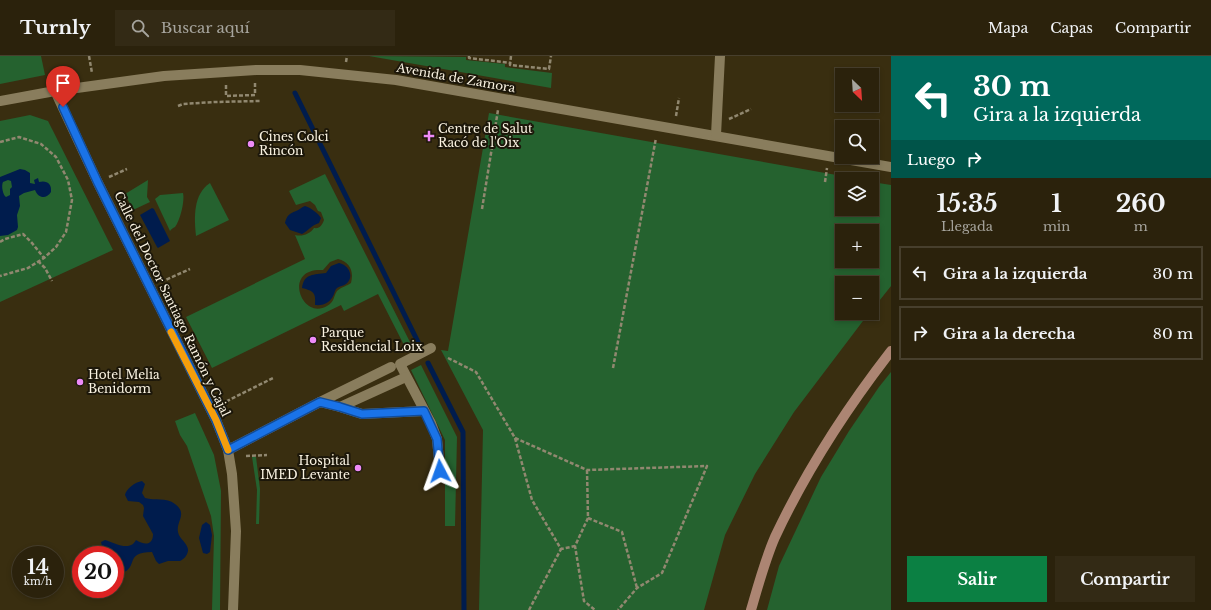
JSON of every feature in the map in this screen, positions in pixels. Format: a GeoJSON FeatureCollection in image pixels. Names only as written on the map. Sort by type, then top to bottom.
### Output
{"type":"FeatureCollection","features":[{"type":"Feature","properties":{"kind":"street"},"geometry":{"type":"LineString","coordinates":[[716,130],[720,56]]}},
{"type":"Feature","properties":{"kind":"street","name":"Avenida de Zamora"},"geometry":{"type":"LineString","coordinates":[[0,101],[55,90],[193,73],[225,73],[256,70],[300,70],[396,80],[673,128],[716,130],[891,167]]}},
{"type":"Feature","properties":{"kind":"street","name":"Calle del Doctor Santiago Ramón y Cajal"},"geometry":{"type":"LineString","coordinates":[[55,90],[98,183],[210,410],[229,454],[236,531],[233,610]]}},
{"type":"Feature","properties":{"kind":"street"},"geometry":{"type":"LineString","coordinates":[[431,348],[400,364],[437,439],[440,471]]}},
{"type":"Feature","properties":{"kind":"street"},"geometry":{"type":"LineString","coordinates":[[751,610],[763,570],[775,538],[806,477],[860,391],[891,351]]}},
{"type":"Feature","properties":{"kind":"street"},"geometry":{"type":"LineString","coordinates":[[229,454],[320,402],[390,367]]}},
{"type":"Feature","properties":{"kind":"street"},"geometry":{"type":"LineString","coordinates":[[340,407],[406,376]]}},
{"type":"Feature","properties":{"kind":"street"},"geometry":{"type":"LineString","coordinates":[[320,402],[362,414],[424,411]]}},
{"type":"Feature","properties":{"kind":"path"},"geometry":{"type":"LineString","coordinates":[[89,56],[91,68]]}},
{"type":"Feature","properties":{"kind":"path"},"geometry":{"type":"LineString","coordinates":[[469,56],[469,58],[511,63],[510,65],[549,69],[551,56]]}},
{"type":"Feature","properties":{"kind":"path"},"geometry":{"type":"LineString","coordinates":[[511,56],[511,63]]}},
{"type":"Feature","properties":{"kind":"path"},"geometry":{"type":"LineString","coordinates":[[228,96],[253,96]]}},
{"type":"Feature","properties":{"kind":"path"},"geometry":{"type":"LineString","coordinates":[[240,96],[241,102]]}},
{"type":"Feature","properties":{"kind":"path"},"geometry":{"type":"LineString","coordinates":[[482,209],[501,98]]}},
{"type":"Feature","properties":{"kind":"path"},"geometry":{"type":"LineString","coordinates":[[673,128],[679,98]]}},
{"type":"Feature","properties":{"kind":"path"},"geometry":{"type":"LineString","coordinates":[[178,106],[183,104],[214,102],[260,101]]}},
{"type":"Feature","properties":{"kind":"path"},"geometry":{"type":"LineString","coordinates":[[716,130],[750,109]]}},
{"type":"Feature","properties":{"kind":"path"},"geometry":{"type":"LineString","coordinates":[[613,368],[658,125]]}},
{"type":"Feature","properties":{"kind":"path"},"geometry":{"type":"LineString","coordinates":[[0,142],[19,137],[40,144],[56,157],[68,180],[72,200],[66,232],[56,247],[44,258],[28,268],[0,276]]}},
{"type":"Feature","properties":{"kind":"path"},"geometry":{"type":"LineString","coordinates":[[98,183],[127,169]]}},
{"type":"Feature","properties":{"kind":"path"},"geometry":{"type":"LineString","coordinates":[[0,242],[23,234],[44,258]]}},
{"type":"Feature","properties":{"kind":"path"},"geometry":{"type":"LineString","coordinates":[[38,261],[45,268],[52,281]]}},
{"type":"Feature","properties":{"kind":"path"},"geometry":{"type":"LineString","coordinates":[[150,288],[190,269]]}},
{"type":"Feature","properties":{"kind":"path"},"geometry":{"type":"LineString","coordinates":[[448,358],[476,372],[515,438],[532,500],[561,549]]}},
{"type":"Feature","properties":{"kind":"path"},"geometry":{"type":"LineString","coordinates":[[210,410],[273,378]]}},
{"type":"Feature","properties":{"kind":"path"},"geometry":{"type":"LineString","coordinates":[[515,438],[587,470],[707,466],[662,573],[637,588],[618,610]]}},
{"type":"Feature","properties":{"kind":"path"},"geometry":{"type":"LineString","coordinates":[[229,454],[268,455]]}},
{"type":"Feature","properties":{"kind":"path"},"geometry":{"type":"LineString","coordinates":[[587,470],[588,518],[575,546],[584,601],[595,610]]}},
{"type":"Feature","properties":{"kind":"path"},"geometry":{"type":"LineString","coordinates":[[588,518],[622,532],[637,588]]}},
{"type":"Feature","properties":{"kind":"path"},"geometry":{"type":"LineString","coordinates":[[561,549],[575,546]]}},
{"type":"Feature","properties":{"kind":"path"},"geometry":{"type":"LineString","coordinates":[[529,610],[561,549]]}},
{"type":"Feature","properties":{"kind":"green space"},"geometry":{"type":"Polygon","coordinates":[[[0,56],[41,56],[45,75],[0,84],[0,56]]]}},
{"type":"Feature","properties":{"kind":"green space"},"geometry":{"type":"Polygon","coordinates":[[[369,56],[466,57],[466,60],[505,64],[505,67],[552,73],[551,88],[369,56]]]}},
{"type":"Feature","properties":{"kind":"green space"},"geometry":{"type":"Polygon","coordinates":[[[489,113],[835,175],[835,216],[879,216],[879,183],[891,185],[891,286],[879,301],[879,276],[835,276],[835,320],[864,320],[794,412],[755,474],[725,535],[704,610],[479,610],[483,430],[441,350],[448,351],[489,113]]]}},
{"type":"Feature","properties":{"kind":"green space"},"geometry":{"type":"Polygon","coordinates":[[[30,115],[48,121],[113,250],[0,302],[0,121],[30,115]]]}},
{"type":"Feature","properties":{"kind":"green space"},"geometry":{"type":"Polygon","coordinates":[[[325,174],[412,346],[406,349],[378,294],[344,311],[341,305],[212,368],[186,317],[305,259],[295,235],[300,236],[308,233],[314,228],[318,228],[324,220],[321,212],[318,211],[315,205],[310,201],[296,205],[289,191],[325,174]],[[338,259],[330,262],[323,270],[310,271],[303,276],[299,284],[300,292],[303,300],[310,306],[318,309],[327,306],[333,301],[337,291],[340,288],[351,283],[352,275],[350,268],[346,262],[338,259]]]}},
{"type":"Feature","properties":{"kind":"green space"},"geometry":{"type":"Polygon","coordinates":[[[148,180],[147,197],[150,202],[133,210],[125,194],[148,180]]]}},
{"type":"Feature","properties":{"kind":"green space"},"geometry":{"type":"Polygon","coordinates":[[[210,183],[229,220],[196,236],[196,207],[200,193],[210,183]]]}},
{"type":"Feature","properties":{"kind":"green space"},"geometry":{"type":"Polygon","coordinates":[[[183,193],[183,206],[180,216],[175,227],[170,231],[155,199],[160,195],[183,193]]]}},
{"type":"Feature","properties":{"kind":"green space"},"geometry":{"type":"Polygon","coordinates":[[[421,365],[457,437],[455,526],[445,526],[445,440],[411,370],[421,365]]]}},
{"type":"Feature","properties":{"kind":"green space"},"geometry":{"type":"Polygon","coordinates":[[[891,372],[891,610],[767,610],[779,566],[821,477],[849,431],[891,372]]]}},
{"type":"Feature","properties":{"kind":"green space"},"geometry":{"type":"Polygon","coordinates":[[[195,413],[214,455],[221,491],[220,610],[212,610],[214,536],[211,516],[187,446],[180,435],[175,421],[195,413]]]}},
{"type":"Feature","properties":{"kind":"green space"},"geometry":{"type":"Polygon","coordinates":[[[252,457],[256,457],[260,489],[259,524],[256,524],[257,490],[252,457]]]}},
{"type":"Feature","properties":{"kind":"water"},"geometry":{"type":"Polygon","coordinates":[[[20,169],[25,170],[30,173],[30,183],[35,184],[34,180],[38,178],[39,182],[47,182],[50,185],[51,192],[45,197],[38,195],[35,190],[19,196],[20,206],[17,215],[17,230],[8,235],[0,236],[0,177],[20,169]],[[8,180],[2,184],[3,192],[6,197],[10,195],[10,189],[12,187],[11,181],[8,180]]]}},
{"type":"Feature","properties":{"kind":"water"},"geometry":{"type":"Polygon","coordinates":[[[305,206],[312,209],[320,216],[321,218],[319,223],[302,234],[290,230],[285,223],[288,216],[305,206]]]}},
{"type":"Feature","properties":{"kind":"water"},"geometry":{"type":"Polygon","coordinates":[[[152,208],[154,209],[170,241],[158,248],[140,215],[152,208]]]}},
{"type":"Feature","properties":{"kind":"water"},"geometry":{"type":"Polygon","coordinates":[[[339,263],[346,266],[350,272],[349,281],[345,285],[335,290],[333,297],[329,301],[321,305],[315,305],[313,293],[302,288],[303,283],[307,277],[326,273],[331,266],[339,263]]]}},
{"type":"Feature","properties":{"kind":"water"},"geometry":{"type":"Polygon","coordinates":[[[142,481],[145,484],[142,493],[145,498],[172,502],[179,508],[181,514],[178,532],[187,546],[188,551],[185,557],[180,561],[168,561],[159,564],[152,552],[138,554],[130,567],[124,572],[124,546],[133,544],[136,540],[142,543],[148,543],[153,538],[153,534],[143,516],[143,505],[139,502],[128,501],[125,495],[131,486],[142,481]]]}},
{"type":"Feature","properties":{"kind":"water"},"geometry":{"type":"Polygon","coordinates":[[[206,522],[210,525],[212,535],[210,552],[207,554],[203,553],[199,538],[202,525],[206,522]]]}},
{"type":"Feature","properties":{"kind":"water"},"geometry":{"type":"Polygon","coordinates":[[[105,540],[122,546],[102,546],[101,542],[105,540]]]}},
{"type":"Feature","properties":{"kind":"waterway"},"geometry":{"type":"LineString","coordinates":[[295,93],[418,342]]}},
{"type":"Feature","properties":{"kind":"waterway"},"geometry":{"type":"LineString","coordinates":[[428,363],[463,432],[464,610]]}},
{"type":"Feature","properties":{"kind":"slow traffic"},"geometry":{"type":"LineString","coordinates":[[171,332],[216,420],[228,450]]}},
{"type":"Feature","properties":{"kind":"place","name":"Centre de Salut Racó de l'Oix"},"geometry":{"type":"Point","coordinates":[429,136]}},
{"type":"Feature","properties":{"kind":"place","name":"Cines Colci Rincón"},"geometry":{"type":"Point","coordinates":[251,144]}},
{"type":"Feature","properties":{"kind":"place","name":"Parque Residencial Loix"},"geometry":{"type":"Point","coordinates":[313,340]}},
{"type":"Feature","properties":{"kind":"place","name":"Hotel Melia Benidorm"},"geometry":{"type":"Point","coordinates":[80,382]}},
{"type":"Feature","properties":{"kind":"place","name":"Hospital IMED Levante"},"geometry":{"type":"Point","coordinates":[358,468]}},
{"type":"Feature","properties":{"kind":"route"},"geometry":{"type":"LineString","coordinates":[[63,107],[159,308],[216,420],[228,450],[320,402],[362,414],[424,411],[431,423],[437,439],[440,471]]}}]}
